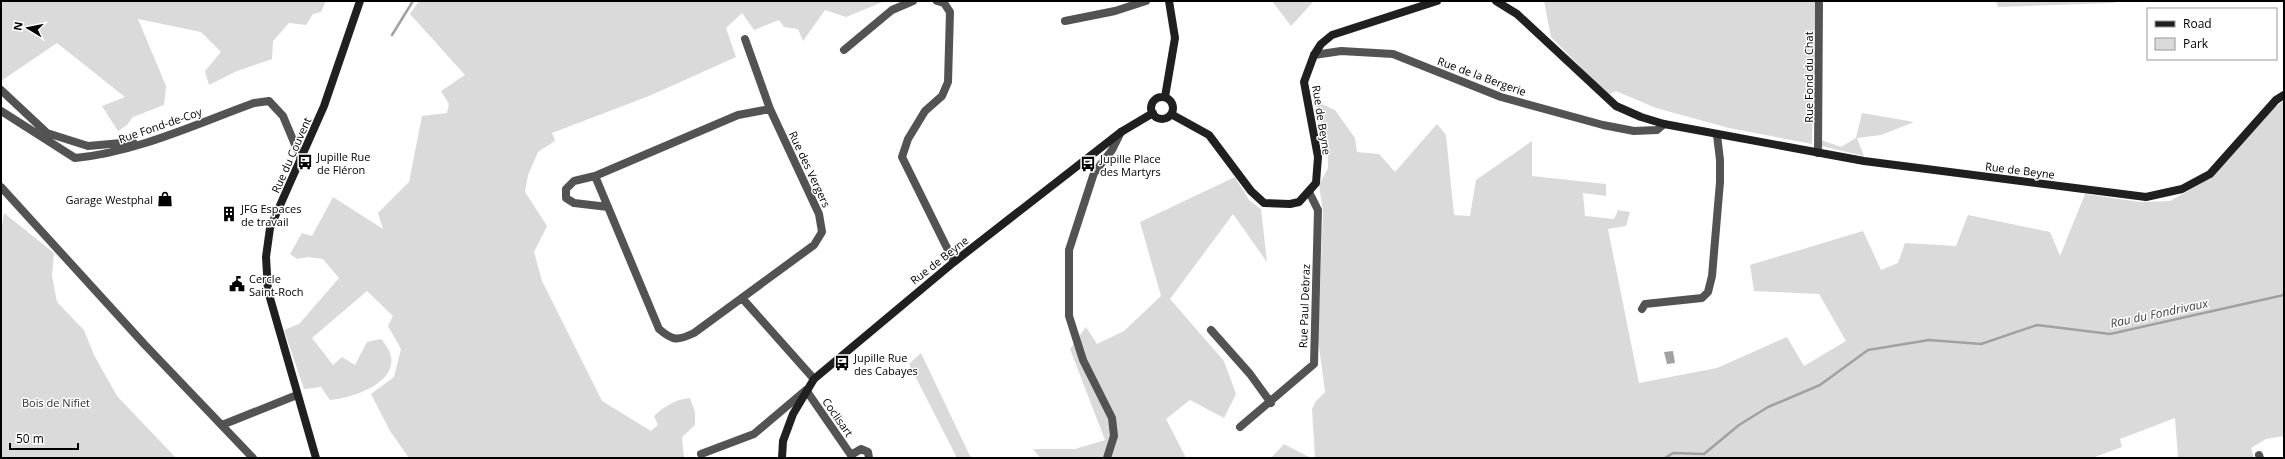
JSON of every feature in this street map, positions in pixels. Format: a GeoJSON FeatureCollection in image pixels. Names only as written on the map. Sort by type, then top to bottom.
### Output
{"type":"FeatureCollection","features":[{"type":"Feature","properties":{"kind":"street","name":"Rue du Couvent"},"geometry":{"type":"LineString","coordinates":[[316,458],[268,291],[266,257],[270,228],[302,159],[324,106],[360,1]]}},
{"type":"Feature","properties":{"kind":"street"},"geometry":{"type":"LineString","coordinates":[[844,50],[892,10],[913,1]]}},
{"type":"Feature","properties":{"kind":"street"},"geometry":{"type":"LineString","coordinates":[[937,1],[944,3],[950,12],[948,82],[942,96],[925,111],[908,139],[902,157],[954,262]]}},
{"type":"Feature","properties":{"kind":"street"},"geometry":{"type":"LineString","coordinates":[[1065,21],[1115,11],[1146,1]]}},
{"type":"Feature","properties":{"kind":"street"},"geometry":{"type":"LineString","coordinates":[[1165,97],[1175,38],[1169,1]]}},
{"type":"Feature","properties":{"kind":"street","name":"Rue de Beyne"},"geometry":{"type":"LineString","coordinates":[[1309,192],[1316,183],[1318,157],[1304,82],[1314,55],[1321,44],[1332,35],[1437,1]]}},
{"type":"Feature","properties":{"kind":"street","name":"Rue de Beyne"},"geometry":{"type":"LineString","coordinates":[[1496,1],[1518,14],[1616,106],[1664,124],[1864,161],[2146,197],[2182,189],[2210,174],[2276,100],[2284,95]]}},
{"type":"Feature","properties":{"kind":"street","name":"Rue Fond du Chat"},"geometry":{"type":"LineString","coordinates":[[1818,153],[1819,1]]}},
{"type":"Feature","properties":{"kind":"street","name":"Rue des Vergers"},"geometry":{"type":"LineString","coordinates":[[595,176],[659,329],[670,338],[681,339],[694,333],[814,245],[822,232],[819,214],[770,109],[745,39]]}},
{"type":"Feature","properties":{"kind":"street","name":"Rue de la Bergerie"},"geometry":{"type":"LineString","coordinates":[[1314,55],[1341,51],[1393,54],[1501,97],[1603,124],[1634,131],[1657,130],[1664,124]]}},
{"type":"Feature","properties":{"kind":"street"},"geometry":{"type":"LineString","coordinates":[[1,90],[47,132],[88,146],[149,141]]}},
{"type":"Feature","properties":{"kind":"street"},"geometry":{"type":"LineString","coordinates":[[1162,96],[1165,97],[1171,100],[1174,110],[1167,118],[1157,118],[1151,110],[1153,100],[1162,96]]}},
{"type":"Feature","properties":{"kind":"street","name":"Rue Fond-de-Coy"},"geometry":{"type":"LineString","coordinates":[[1,111],[75,158],[111,152],[149,141],[254,103],[269,101],[284,116],[302,159]]}},
{"type":"Feature","properties":{"kind":"street"},"geometry":{"type":"LineString","coordinates":[[608,207],[574,203],[566,198],[566,188],[574,181],[595,176],[738,115],[770,109]]}},
{"type":"Feature","properties":{"kind":"street","name":"Rue de Beyne"},"geometry":{"type":"LineString","coordinates":[[782,458],[783,441],[793,414],[806,390],[814,379],[954,262],[1121,132],[1153,113]]}},
{"type":"Feature","properties":{"kind":"street"},"geometry":{"type":"LineString","coordinates":[[1171,114],[1209,135],[1251,190],[1264,203],[1290,204],[1300,202],[1309,192]]}},
{"type":"Feature","properties":{"kind":"street"},"geometry":{"type":"LineString","coordinates":[[1107,458],[1114,436],[1112,418],[1084,360],[1069,316],[1069,250],[1094,173],[1112,150],[1121,132]]}},
{"type":"Feature","properties":{"kind":"street"},"geometry":{"type":"LineString","coordinates":[[1642,309],[1645,304],[1702,298],[1708,292],[1712,276],[1720,182],[1720,160],[1717,135]]}},
{"type":"Feature","properties":{"kind":"street"},"geometry":{"type":"LineString","coordinates":[[1,187],[253,458]]}},
{"type":"Feature","properties":{"kind":"street","name":"Rue Paul Debraz"},"geometry":{"type":"LineString","coordinates":[[1240,427],[1271,403],[1314,364],[1318,210],[1309,192]]}},
{"type":"Feature","properties":{"kind":"street"},"geometry":{"type":"LineString","coordinates":[[742,298],[814,379]]}},
{"type":"Feature","properties":{"kind":"street"},"geometry":{"type":"LineString","coordinates":[[1212,330],[1250,374],[1271,403]]}},
{"type":"Feature","properties":{"kind":"street"},"geometry":{"type":"LineString","coordinates":[[701,454],[754,434],[806,390]]}},
{"type":"Feature","properties":{"kind":"street","name":"Coclisart"},"geometry":{"type":"LineString","coordinates":[[806,390],[852,457],[861,449],[868,452],[869,458]]}},
{"type":"Feature","properties":{"kind":"street"},"geometry":{"type":"LineString","coordinates":[[222,425],[297,395]]}},
{"type":"Feature","properties":{"kind":"green space"},"geometry":{"type":"Polygon","coordinates":[[[1,1],[326,1],[321,12],[313,14],[306,25],[289,23],[273,41],[272,59],[237,71],[209,85],[205,71],[221,52],[201,32],[138,19],[166,86],[164,105],[133,117],[127,125],[118,131],[102,106],[125,97],[57,43],[1,81],[1,1]]]}},
{"type":"Feature","properties":{"kind":"green space"},"geometry":{"type":"Polygon","coordinates":[[[419,1],[885,1],[846,17],[825,10],[803,41],[798,29],[784,27],[779,20],[754,30],[742,13],[726,28],[736,57],[649,96],[552,133],[555,141],[538,152],[528,175],[525,192],[547,226],[534,252],[542,281],[602,401],[651,431],[658,425],[654,416],[658,412],[675,401],[690,398],[695,412],[695,425],[682,437],[684,458],[409,458],[390,431],[371,394],[394,377],[401,349],[388,326],[393,316],[367,291],[312,338],[333,365],[342,357],[355,365],[367,342],[381,339],[390,352],[391,363],[388,373],[380,382],[368,389],[342,398],[330,400],[321,387],[304,389],[284,330],[299,324],[339,278],[323,259],[308,257],[297,259],[290,254],[302,233],[312,236],[333,197],[383,229],[378,213],[409,182],[422,116],[447,113],[449,104],[441,91],[465,75],[410,14],[419,1]]]}},
{"type":"Feature","properties":{"kind":"green space"},"geometry":{"type":"Polygon","coordinates":[[[1272,1],[1314,1],[1291,26],[1272,1]]]}},
{"type":"Feature","properties":{"kind":"green space"},"geometry":{"type":"Polygon","coordinates":[[[1544,1],[1815,1],[1812,144],[1729,128],[1656,108],[1616,91],[1608,95],[1551,37],[1544,1]]]}},
{"type":"Feature","properties":{"kind":"green space"},"geometry":{"type":"Polygon","coordinates":[[[1996,1],[2113,1],[2115,3],[1998,7],[1996,1]]]}},
{"type":"Feature","properties":{"kind":"green space"},"geometry":{"type":"Polygon","coordinates":[[[2284,100],[2284,436],[2266,439],[2251,448],[2254,458],[2178,458],[2175,418],[2120,439],[2122,447],[2092,458],[1315,458],[1312,409],[1316,401],[1325,392],[1318,339],[1323,212],[1319,185],[1328,168],[1328,149],[1315,101],[1335,110],[1355,138],[1357,152],[1379,154],[1395,172],[1437,124],[1446,135],[1454,215],[1470,216],[1476,180],[1532,141],[1532,176],[1606,184],[1606,196],[1583,193],[1585,216],[1614,219],[1618,210],[1630,212],[1626,226],[1608,229],[1639,383],[1717,368],[1787,337],[1804,366],[1846,341],[1819,294],[1754,291],[1750,265],[1863,231],[1881,270],[1898,263],[1905,243],[1956,246],[1968,215],[2050,232],[2060,256],[2085,194],[2140,202],[2170,201],[2209,179],[2272,110],[2284,100]]]}},
{"type":"Feature","properties":{"kind":"green space"},"geometry":{"type":"Polygon","coordinates":[[[1862,113],[1914,122],[1881,135],[1857,138],[1864,156],[1821,146],[1821,140],[1841,147],[1856,138],[1862,113]]]}},
{"type":"Feature","properties":{"kind":"green space"},"geometry":{"type":"Polygon","coordinates":[[[1235,177],[1249,200],[1261,209],[1267,262],[1233,214],[1170,299],[1224,361],[1236,394],[1224,418],[1190,400],[1166,419],[1186,458],[1040,458],[1033,449],[1075,449],[1105,440],[1070,349],[1086,327],[1097,344],[1124,331],[1161,296],[1140,222],[1235,177]]]}},
{"type":"Feature","properties":{"kind":"green space","name":"Bois de Nifiet"},"geometry":{"type":"Polygon","coordinates":[[[4,213],[54,253],[52,276],[57,302],[84,330],[94,355],[117,396],[176,458],[1,458],[1,232],[4,213]]]}},
{"type":"Feature","properties":{"kind":"green space"},"geometry":{"type":"Polygon","coordinates":[[[921,353],[972,458],[957,458],[909,364],[921,353]]]}},
{"type":"Feature","properties":{"kind":"green space"},"geometry":{"type":"Polygon","coordinates":[[[1284,444],[1311,458],[1271,458],[1284,444]]]}},
{"type":"Feature","properties":{"kind":"shaded area"},"geometry":{"type":"Polygon","coordinates":[[[1673,351],[1675,363],[1667,364],[1664,352],[1673,351]]]}},
{"type":"Feature","properties":{"kind":"waterway"},"geometry":{"type":"LineString","coordinates":[[392,35],[413,1]]}},
{"type":"Feature","properties":{"kind":"waterway","name":"Rau du Fondrivaux"},"geometry":{"type":"LineString","coordinates":[[1665,458],[1673,453],[1704,454],[1739,425],[1768,407],[1820,385],[1868,350],[1929,340],[1981,344],[2037,325],[2110,334],[2284,295]]}},
{"type":"Feature","properties":{"kind":"place","name":"Jupille Rue de Fléron"},"geometry":{"type":"Point","coordinates":[305,162]}},
{"type":"Feature","properties":{"kind":"place","name":"Jupille Place des Martyrs"},"geometry":{"type":"Point","coordinates":[1088,164]}},
{"type":"Feature","properties":{"kind":"place","name":"Garage Westphal"},"geometry":{"type":"Point","coordinates":[165,199]}},
{"type":"Feature","properties":{"kind":"place","name":"JFG Espaces de travail"},"geometry":{"type":"Point","coordinates":[229,214]}},
{"type":"Feature","properties":{"kind":"place","name":"Cercle Saint-Roch"},"geometry":{"type":"Point","coordinates":[237,284]}},
{"type":"Feature","properties":{"kind":"place","name":"Jupille Rue des Cabayes"},"geometry":{"type":"Point","coordinates":[842,363]}}]}
